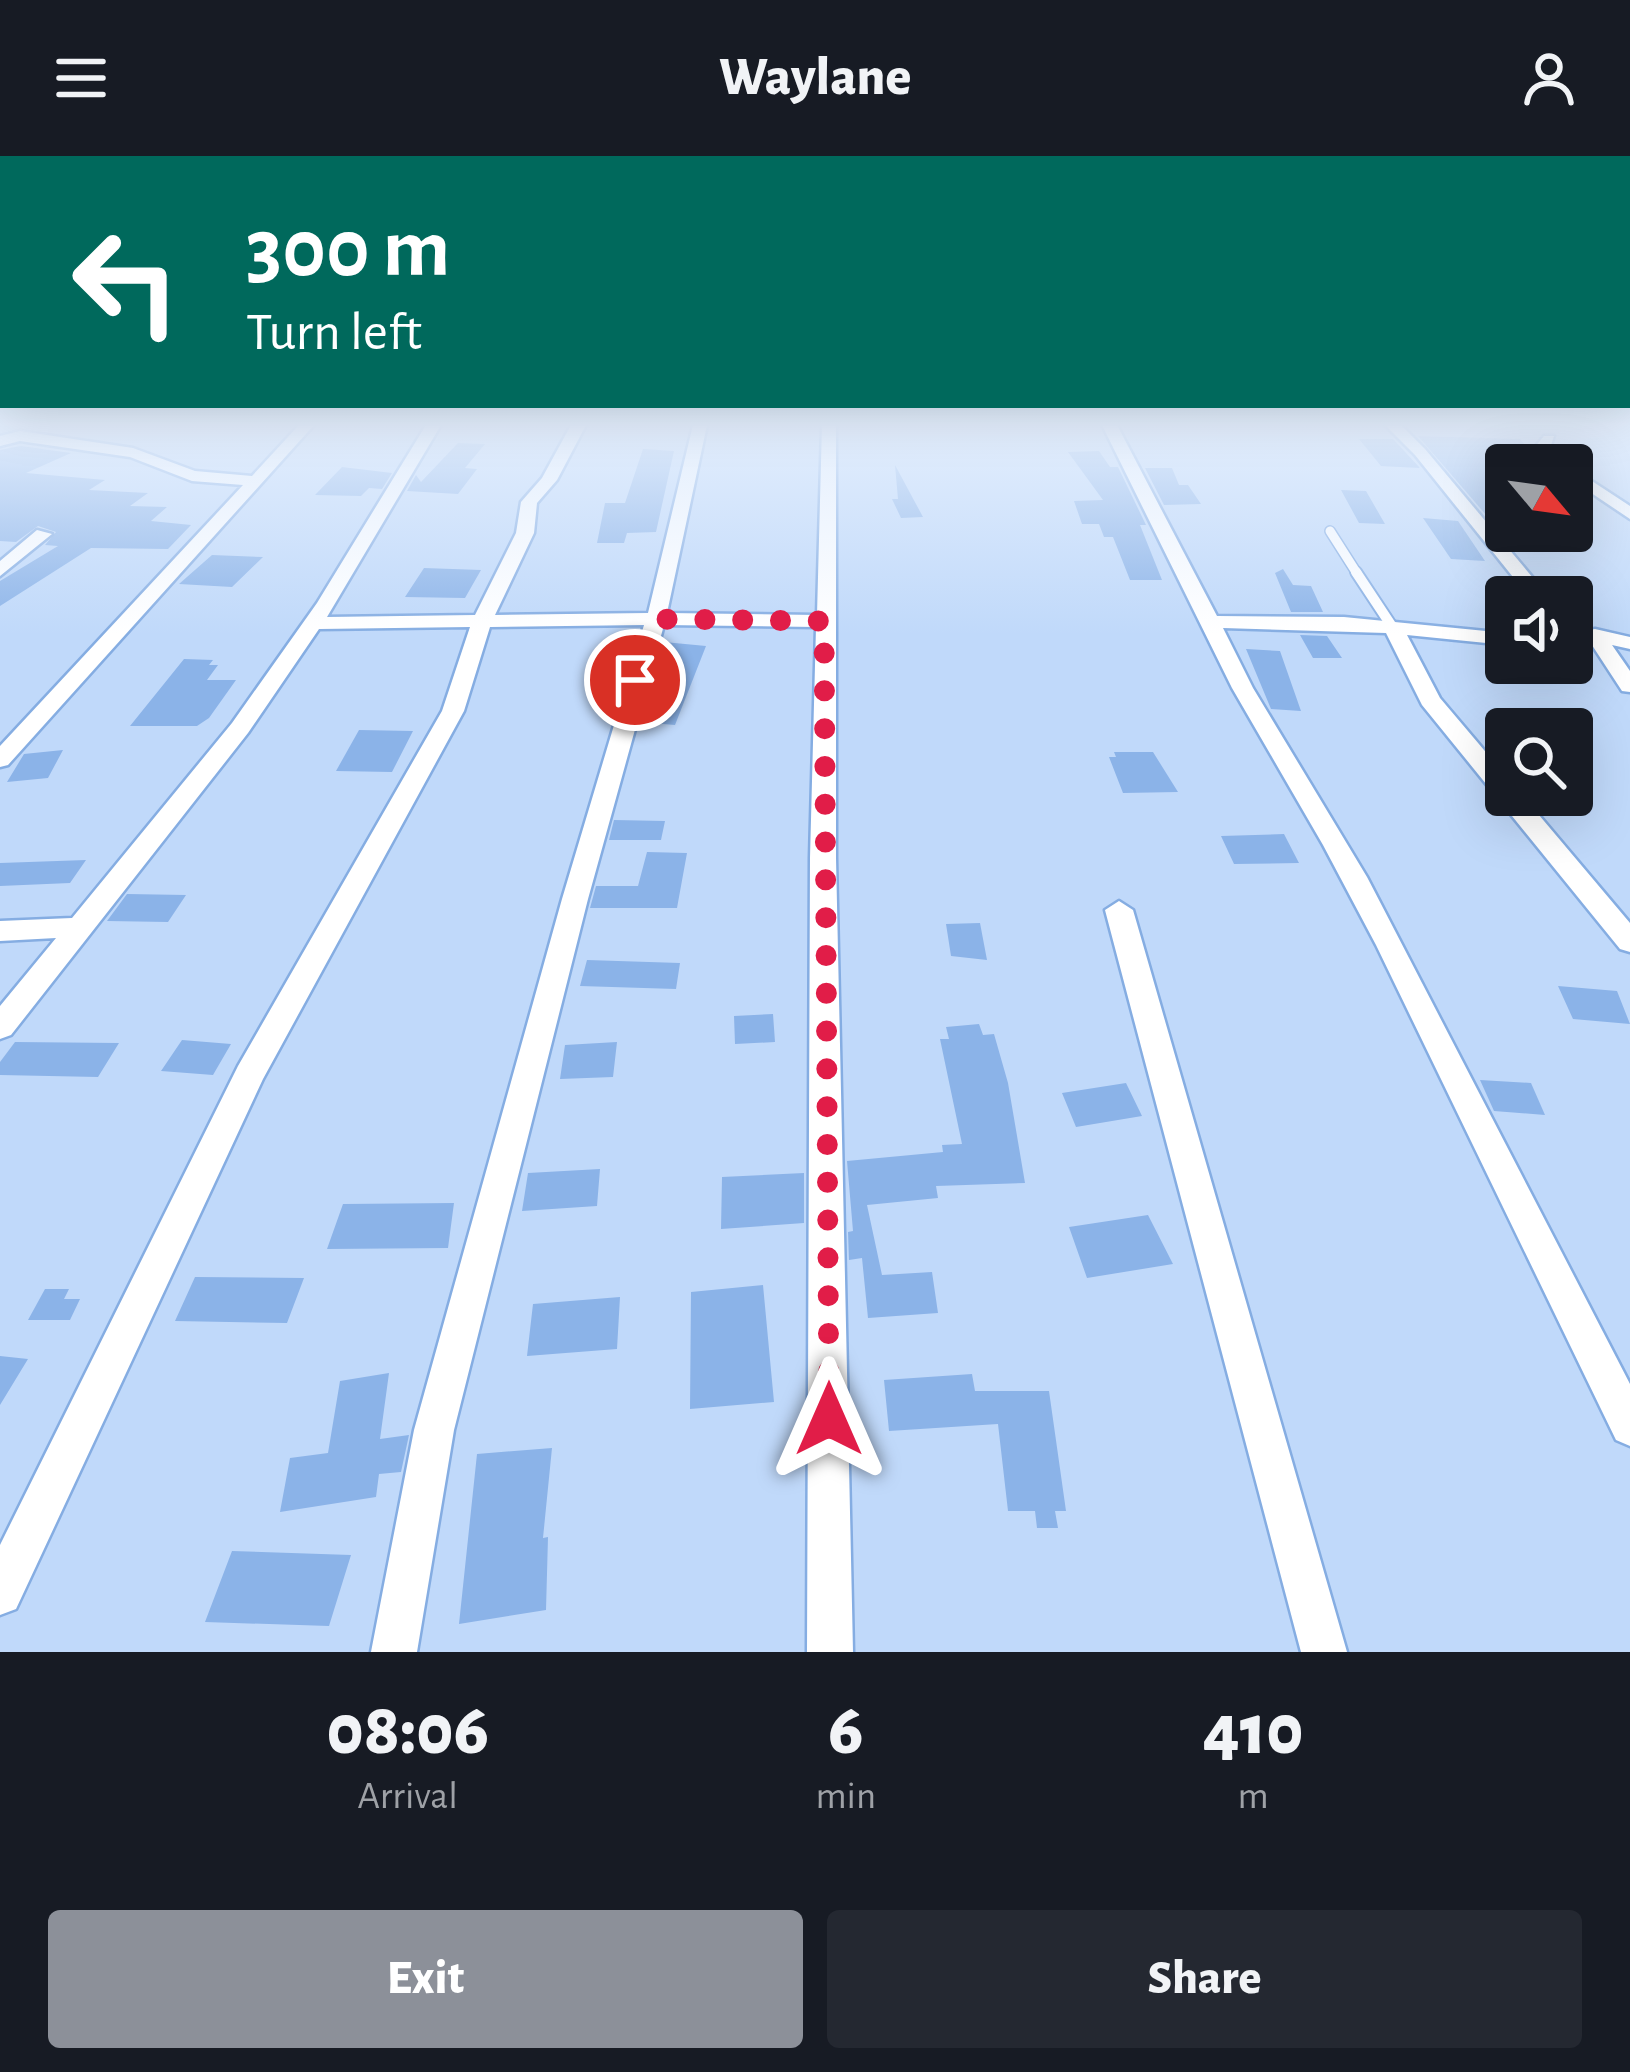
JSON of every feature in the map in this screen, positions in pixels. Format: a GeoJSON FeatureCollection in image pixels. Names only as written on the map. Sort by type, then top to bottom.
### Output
{"type":"FeatureCollection","features":[{"type":"Feature","properties":{"kind":"street"},"geometry":{"type":"LineString","coordinates":[[0,760],[244,495]]}},
{"type":"Feature","properties":{"kind":"street"},"geometry":{"type":"LineString","coordinates":[[0,1027],[240,728],[391,495]]}},
{"type":"Feature","properties":{"kind":"street"},"geometry":{"type":"LineString","coordinates":[[0,1593],[249,1076],[453,711],[482,622],[525,533],[529,502],[536,495]]}},
{"type":"Feature","properties":{"kind":"street"},"geometry":{"type":"LineString","coordinates":[[394,1652],[434,1430],[574,899],[656,619],[684,495]]}},
{"type":"Feature","properties":{"kind":"street"},"geometry":{"type":"LineString","coordinates":[[827,495],[830,1652]]}},
{"type":"Feature","properties":{"kind":"street"},"geometry":{"type":"LineString","coordinates":[[1145,495],[1210,622],[1241,695],[1312,799],[1370,907],[1630,1426]]}},
{"type":"Feature","properties":{"kind":"street"},"geometry":{"type":"LineString","coordinates":[[1455,495],[1522,576]]}},
{"type":"Feature","properties":{"kind":"street"},"geometry":{"type":"LineString","coordinates":[[1603,495],[1630,514]]}},
{"type":"Feature","properties":{"kind":"street"},"geometry":{"type":"LineString","coordinates":[[0,570],[43,534]]}},
{"type":"Feature","properties":{"kind":"street"},"geometry":{"type":"LineString","coordinates":[[1210,622],[1282,620],[1485,637]]}},
{"type":"Feature","properties":{"kind":"street"},"geometry":{"type":"LineString","coordinates":[[311,623],[824,621]]}},
{"type":"Feature","properties":{"kind":"street"},"geometry":{"type":"LineString","coordinates":[[1393,628],[1430,700],[1630,942]]}},
{"type":"Feature","properties":{"kind":"street"},"geometry":{"type":"LineString","coordinates":[[1593,639],[1630,644]]}},
{"type":"Feature","properties":{"kind":"street"},"geometry":{"type":"LineString","coordinates":[[1593,651],[1630,686]]}},
{"type":"Feature","properties":{"kind":"street"},"geometry":{"type":"LineString","coordinates":[[1119,910],[1324,1652]]}},
{"type":"Feature","properties":{"kind":"street"},"geometry":{"type":"LineString","coordinates":[[0,931],[79,927]]}},
{"type":"Feature","properties":{"kind":"lane"},"geometry":{"type":"LineString","coordinates":[[1330,531],[1393,628]]}},
{"type":"Feature","properties":{"kind":"building"},"geometry":{"type":"Polygon","coordinates":[[[0,495],[145,495],[130,506],[167,507],[151,521],[191,525],[168,549],[91,548],[0,606],[0,581],[58,546],[45,545],[56,532],[38,526],[16,542],[0,541],[0,495]]]}},
{"type":"Feature","properties":{"kind":"building"},"geometry":{"type":"Polygon","coordinates":[[[628,495],[664,495],[656,532],[627,533],[624,543],[597,543],[605,503],[625,503],[628,495]]]}},
{"type":"Feature","properties":{"kind":"building"},"geometry":{"type":"Polygon","coordinates":[[[898,495],[911,495],[923,517],[901,518],[892,499],[898,495]]]}},
{"type":"Feature","properties":{"kind":"building"},"geometry":{"type":"Polygon","coordinates":[[[1099,495],[1131,495],[1162,580],[1130,580],[1113,537],[1104,537],[1099,524],[1082,524],[1074,501],[1103,500],[1099,495]]]}},
{"type":"Feature","properties":{"kind":"building"},"geometry":{"type":"Polygon","coordinates":[[[1159,495],[1195,495],[1201,504],[1164,505],[1159,495]]]}},
{"type":"Feature","properties":{"kind":"building"},"geometry":{"type":"Polygon","coordinates":[[[1344,495],[1368,495],[1385,524],[1359,523],[1344,495]]]}},
{"type":"Feature","properties":{"kind":"building"},"geometry":{"type":"Polygon","coordinates":[[[1469,495],[1485,495],[1485,514],[1469,495]]]}},
{"type":"Feature","properties":{"kind":"building"},"geometry":{"type":"Polygon","coordinates":[[[1423,518],[1458,521],[1485,561],[1451,559],[1423,518]]]}},
{"type":"Feature","properties":{"kind":"building"},"geometry":{"type":"Polygon","coordinates":[[[212,555],[263,557],[232,587],[179,584],[212,555]]]}},
{"type":"Feature","properties":{"kind":"building"},"geometry":{"type":"Polygon","coordinates":[[[424,568],[481,570],[465,598],[405,597],[424,568]]]}},
{"type":"Feature","properties":{"kind":"building"},"geometry":{"type":"Polygon","coordinates":[[[1283,569],[1293,585],[1311,586],[1323,612],[1291,612],[1275,573],[1283,569]]]}},
{"type":"Feature","properties":{"kind":"building"},"geometry":{"type":"Polygon","coordinates":[[[1300,635],[1327,636],[1342,658],[1313,658],[1300,635]]]}},
{"type":"Feature","properties":{"kind":"building"},"geometry":{"type":"Polygon","coordinates":[[[664,642],[706,646],[675,725],[651,723],[671,677],[657,677],[664,642]]]}},
{"type":"Feature","properties":{"kind":"building"},"geometry":{"type":"Polygon","coordinates":[[[1246,649],[1280,651],[1301,711],[1271,709],[1246,649]]]}},
{"type":"Feature","properties":{"kind":"building"},"geometry":{"type":"Polygon","coordinates":[[[184,659],[213,660],[209,665],[218,665],[207,680],[236,680],[209,718],[197,726],[130,726],[184,659]]]}},
{"type":"Feature","properties":{"kind":"building"},"geometry":{"type":"Polygon","coordinates":[[[359,730],[413,731],[392,772],[336,771],[359,730]]]}},
{"type":"Feature","properties":{"kind":"building"},"geometry":{"type":"Polygon","coordinates":[[[63,750],[48,778],[7,782],[24,754],[63,750]]]}},
{"type":"Feature","properties":{"kind":"building"},"geometry":{"type":"Polygon","coordinates":[[[1114,752],[1153,752],[1178,792],[1123,793],[1109,757],[1116,757],[1114,752]]]}},
{"type":"Feature","properties":{"kind":"building"},"geometry":{"type":"Polygon","coordinates":[[[614,820],[665,821],[661,840],[609,840],[614,820]]]}},
{"type":"Feature","properties":{"kind":"building"},"geometry":{"type":"Polygon","coordinates":[[[1284,834],[1299,863],[1234,864],[1221,836],[1284,834]]]}},
{"type":"Feature","properties":{"kind":"building"},"geometry":{"type":"Polygon","coordinates":[[[647,852],[687,853],[677,908],[590,908],[596,886],[638,886],[647,852]]]}},
{"type":"Feature","properties":{"kind":"building"},"geometry":{"type":"Polygon","coordinates":[[[86,860],[70,883],[0,886],[0,863],[86,860]]]}},
{"type":"Feature","properties":{"kind":"building"},"geometry":{"type":"Polygon","coordinates":[[[127,894],[186,895],[168,922],[107,921],[127,894]]]}},
{"type":"Feature","properties":{"kind":"building"},"geometry":{"type":"Polygon","coordinates":[[[980,923],[987,960],[951,956],[946,924],[980,923]]]}},
{"type":"Feature","properties":{"kind":"building"},"geometry":{"type":"Polygon","coordinates":[[[587,960],[680,963],[676,989],[580,986],[587,960]]]}},
{"type":"Feature","properties":{"kind":"building"},"geometry":{"type":"Polygon","coordinates":[[[1558,986],[1617,991],[1630,1024],[1573,1019],[1558,986]]]}},
{"type":"Feature","properties":{"kind":"building"},"geometry":{"type":"Polygon","coordinates":[[[773,1014],[775,1042],[735,1044],[734,1016],[773,1014]]]}},
{"type":"Feature","properties":{"kind":"building"},"geometry":{"type":"Polygon","coordinates":[[[979,1024],[983,1035],[994,1034],[1008,1083],[1025,1183],[936,1186],[938,1198],[867,1205],[882,1275],[932,1272],[938,1313],[868,1318],[862,1258],[849,1260],[848,1232],[853,1231],[847,1161],[943,1152],[942,1145],[962,1144],[940,1039],[949,1039],[946,1027],[979,1024]]]}},
{"type":"Feature","properties":{"kind":"building"},"geometry":{"type":"Polygon","coordinates":[[[182,1040],[231,1044],[213,1075],[161,1071],[182,1040]]]}},
{"type":"Feature","properties":{"kind":"building"},"geometry":{"type":"Polygon","coordinates":[[[15,1042],[119,1043],[98,1077],[0,1075],[0,1062],[15,1042]]]}},
{"type":"Feature","properties":{"kind":"building"},"geometry":{"type":"Polygon","coordinates":[[[617,1042],[613,1077],[560,1079],[565,1045],[617,1042]]]}},
{"type":"Feature","properties":{"kind":"building"},"geometry":{"type":"Polygon","coordinates":[[[1480,1080],[1531,1083],[1545,1115],[1494,1111],[1480,1080]]]}},
{"type":"Feature","properties":{"kind":"building"},"geometry":{"type":"Polygon","coordinates":[[[1126,1083],[1142,1116],[1076,1127],[1062,1093],[1126,1083]]]}},
{"type":"Feature","properties":{"kind":"building"},"geometry":{"type":"Polygon","coordinates":[[[600,1169],[597,1206],[522,1211],[528,1173],[600,1169]]]}},
{"type":"Feature","properties":{"kind":"building"},"geometry":{"type":"Polygon","coordinates":[[[804,1173],[804,1223],[721,1229],[722,1177],[804,1173]]]}},
{"type":"Feature","properties":{"kind":"building"},"geometry":{"type":"Polygon","coordinates":[[[454,1203],[448,1248],[327,1249],[343,1204],[454,1203]]]}},
{"type":"Feature","properties":{"kind":"building"},"geometry":{"type":"Polygon","coordinates":[[[1148,1215],[1173,1264],[1087,1278],[1069,1227],[1148,1215]]]}},
{"type":"Feature","properties":{"kind":"building"},"geometry":{"type":"Polygon","coordinates":[[[195,1277],[304,1278],[287,1323],[175,1321],[195,1277]]]}},
{"type":"Feature","properties":{"kind":"building"},"geometry":{"type":"Polygon","coordinates":[[[763,1285],[774,1402],[690,1409],[691,1292],[763,1285]]]}},
{"type":"Feature","properties":{"kind":"building"},"geometry":{"type":"Polygon","coordinates":[[[45,1289],[69,1289],[64,1299],[80,1299],[70,1320],[28,1320],[45,1289]]]}},
{"type":"Feature","properties":{"kind":"building"},"geometry":{"type":"Polygon","coordinates":[[[620,1297],[617,1349],[527,1356],[533,1304],[620,1297]]]}},
{"type":"Feature","properties":{"kind":"building"},"geometry":{"type":"Polygon","coordinates":[[[0,1356],[28,1359],[0,1405],[0,1356]]]}},
{"type":"Feature","properties":{"kind":"building"},"geometry":{"type":"Polygon","coordinates":[[[389,1373],[380,1439],[409,1435],[401,1472],[379,1474],[376,1497],[280,1512],[290,1458],[328,1453],[340,1381],[389,1373]]]}},
{"type":"Feature","properties":{"kind":"building"},"geometry":{"type":"Polygon","coordinates":[[[972,1374],[975,1391],[1049,1391],[1066,1511],[1055,1511],[1058,1528],[1037,1528],[1035,1511],[1008,1511],[998,1424],[889,1431],[884,1380],[972,1374]]]}},
{"type":"Feature","properties":{"kind":"building"},"geometry":{"type":"Polygon","coordinates":[[[552,1448],[543,1538],[548,1537],[546,1610],[459,1624],[477,1454],[552,1448]]]}},
{"type":"Feature","properties":{"kind":"building"},"geometry":{"type":"Polygon","coordinates":[[[232,1551],[351,1555],[329,1626],[205,1622],[232,1551]]]}},
{"type":"Feature","properties":{"kind":"route"},"geometry":{"type":"LineString","coordinates":[[635,680],[656,619],[824,621],[829,1419]]}}]}
